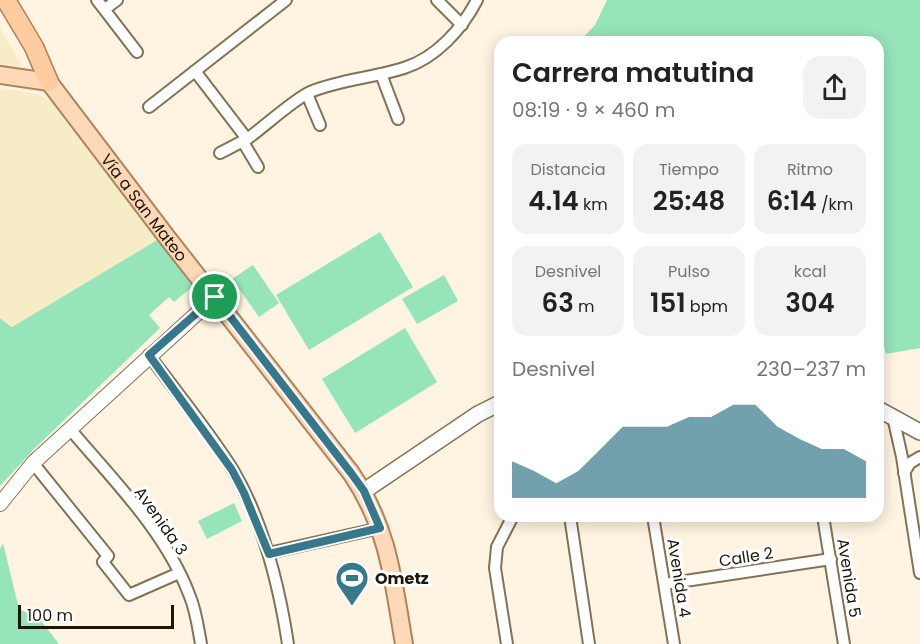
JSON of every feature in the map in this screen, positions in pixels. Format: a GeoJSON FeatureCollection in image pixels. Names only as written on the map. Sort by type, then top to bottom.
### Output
{"type":"FeatureCollection","features":[{"type":"Feature","properties":{"kind":"highway"},"geometry":{"type":"LineString","coordinates":[[6,0],[33,47],[49,82]]}},
{"type":"Feature","properties":{"kind":"main road"},"geometry":{"type":"LineString","coordinates":[[0,75],[49,82]]}},
{"type":"Feature","properties":{"kind":"main road","name":"Vía a San Mateo"},"geometry":{"type":"LineString","coordinates":[[49,82],[364,491],[380,528],[391,567],[404,644]]}},
{"type":"Feature","properties":{"kind":"main road"},"geometry":{"type":"LineString","coordinates":[[364,491],[478,414],[494,406]]}},
{"type":"Feature","properties":{"kind":"main road"},"geometry":{"type":"LineString","coordinates":[[884,412],[920,432]]}},
{"type":"Feature","properties":{"kind":"street"},"geometry":{"type":"LineString","coordinates":[[97,0],[137,52]]}},
{"type":"Feature","properties":{"kind":"street"},"geometry":{"type":"LineString","coordinates":[[105,9],[117,0]]}},
{"type":"Feature","properties":{"kind":"street"},"geometry":{"type":"LineString","coordinates":[[149,107],[286,0]]}},
{"type":"Feature","properties":{"kind":"street"},"geometry":{"type":"LineString","coordinates":[[437,0],[462,25]]}},
{"type":"Feature","properties":{"kind":"street"},"geometry":{"type":"LineString","coordinates":[[220,153],[245,141],[307,94],[329,85],[406,68],[422,60],[442,46],[462,25],[477,0]]}},
{"type":"Feature","properties":{"kind":"street"},"geometry":{"type":"LineString","coordinates":[[195,71],[245,141],[258,167]]}},
{"type":"Feature","properties":{"kind":"street"},"geometry":{"type":"LineString","coordinates":[[381,74],[398,119]]}},
{"type":"Feature","properties":{"kind":"street"},"geometry":{"type":"LineString","coordinates":[[307,94],[320,125]]}},
{"type":"Feature","properties":{"kind":"street"},"geometry":{"type":"LineString","coordinates":[[0,504],[33,463],[215,297]]}},
{"type":"Feature","properties":{"kind":"street"},"geometry":{"type":"LineString","coordinates":[[149,355],[232,470],[244,493],[269,554],[288,644]]}},
{"type":"Feature","properties":{"kind":"street"},"geometry":{"type":"LineString","coordinates":[[893,417],[920,573]]}},
{"type":"Feature","properties":{"kind":"street","name":"Avenida 3"},"geometry":{"type":"LineString","coordinates":[[70,429],[147,521],[164,545],[189,593],[196,614],[201,644]]}},
{"type":"Feature","properties":{"kind":"street"},"geometry":{"type":"LineString","coordinates":[[904,473],[910,463],[920,457]]}},
{"type":"Feature","properties":{"kind":"street"},"geometry":{"type":"LineString","coordinates":[[33,463],[108,556],[103,562],[129,595],[179,573]]}},
{"type":"Feature","properties":{"kind":"street"},"geometry":{"type":"LineString","coordinates":[[507,644],[495,568],[497,547],[509,522]]}},
{"type":"Feature","properties":{"kind":"street"},"geometry":{"type":"LineString","coordinates":[[571,522],[589,644]]}},
{"type":"Feature","properties":{"kind":"street","name":"Avenida 4"},"geometry":{"type":"LineString","coordinates":[[654,522],[674,644]]}},
{"type":"Feature","properties":{"kind":"street","name":"Avenida 5"},"geometry":{"type":"LineString","coordinates":[[824,522],[844,644]]}},
{"type":"Feature","properties":{"kind":"street"},"geometry":{"type":"LineString","coordinates":[[269,554],[380,528]]}},
{"type":"Feature","properties":{"kind":"street","name":"Calle 2"},"geometry":{"type":"LineString","coordinates":[[665,584],[831,559]]}},
{"type":"Feature","properties":{"kind":"green space"},"geometry":{"type":"Polygon","coordinates":[[[607,0],[920,0],[920,348],[886,354],[884,346],[884,36],[585,36],[595,25],[607,0]]]}},
{"type":"Feature","properties":{"kind":"green space"},"geometry":{"type":"Polygon","coordinates":[[[380,232],[413,287],[309,350],[276,295],[380,232]]]}},
{"type":"Feature","properties":{"kind":"green space"},"geometry":{"type":"Polygon","coordinates":[[[157,240],[193,286],[174,302],[169,297],[149,315],[160,328],[35,448],[0,486],[0,318],[12,327],[157,240]]]}},
{"type":"Feature","properties":{"kind":"green space"},"geometry":{"type":"Polygon","coordinates":[[[253,265],[279,303],[259,317],[232,279],[253,265]]]}},
{"type":"Feature","properties":{"kind":"green space"},"geometry":{"type":"Polygon","coordinates":[[[444,275],[458,301],[417,324],[402,299],[444,275]]]}},
{"type":"Feature","properties":{"kind":"green space"},"geometry":{"type":"Polygon","coordinates":[[[405,328],[437,382],[355,433],[322,379],[405,328]]]}},
{"type":"Feature","properties":{"kind":"green space"},"geometry":{"type":"Polygon","coordinates":[[[234,503],[242,521],[207,539],[198,521],[234,503]]]}},
{"type":"Feature","properties":{"kind":"green space"},"geometry":{"type":"Polygon","coordinates":[[[3,543],[19,609],[39,618],[59,644],[0,644],[0,549],[3,543]]]}},
{"type":"Feature","properties":{"kind":"sand"},"geometry":{"type":"Polygon","coordinates":[[[0,28],[22,66],[20,70],[0,68],[0,28]]]}},
{"type":"Feature","properties":{"kind":"sand"},"geometry":{"type":"Polygon","coordinates":[[[0,88],[37,94],[53,102],[157,240],[11,327],[0,318],[0,88]]]}},
{"type":"Feature","properties":{"kind":"place","name":"Ometz"},"geometry":{"type":"Point","coordinates":[352,607]}},
{"type":"Feature","properties":{"kind":"route"},"geometry":{"type":"LineString","coordinates":[[215,297],[364,491],[380,528],[269,554],[232,470],[149,355],[215,297]]}}]}
